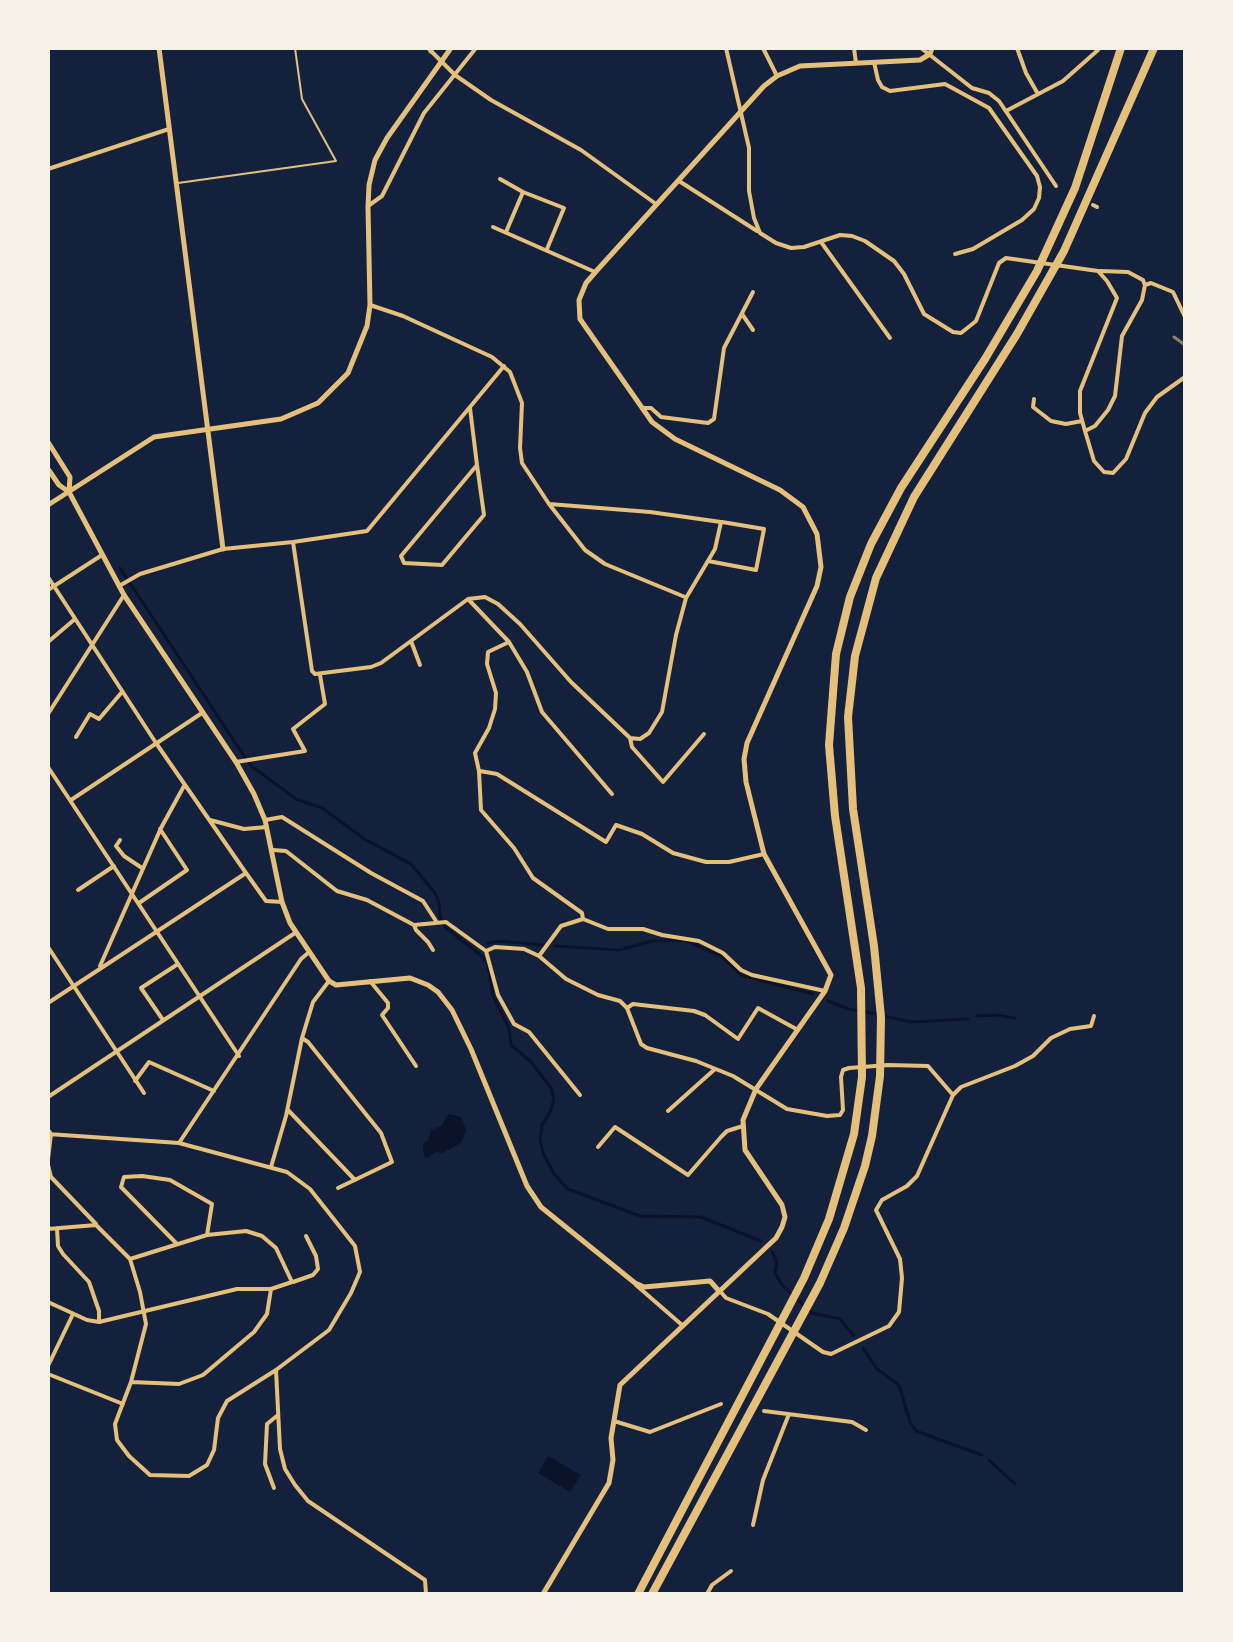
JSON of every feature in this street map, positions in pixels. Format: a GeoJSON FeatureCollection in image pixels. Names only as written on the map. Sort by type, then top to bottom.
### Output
{"type":"FeatureCollection","features":[{"type":"Feature","properties":{"kind":"highway"},"geometry":{"type":"LineString","coordinates":[[638,1594],[804,1278],[829,1219],[854,1134],[863,1048],[861,988],[830,778],[830,718],[836,654],[850,597],[871,544],[901,488],[985,359],[1037,271],[1075,188],[1121,48]]}},
{"type":"Feature","properties":{"kind":"highway"},"geometry":{"type":"LineString","coordinates":[[652,1594],[820,1283],[844,1228],[872,1136],[881,1050],[879,988],[853,809],[848,717],[855,656],[867,604],[887,551],[914,497],[1057,264],[1154,48]]}},
{"type":"Feature","properties":{"kind":"street"},"geometry":{"type":"LineString","coordinates":[[159,48],[223,549]]}},
{"type":"Feature","properties":{"kind":"street"},"geometry":{"type":"LineString","coordinates":[[48,505],[154,437],[281,419],[318,403],[348,373],[364,339],[370,305],[368,207],[371,173],[380,150],[451,48]]}},
{"type":"Feature","properties":{"kind":"street"},"geometry":{"type":"LineString","coordinates":[[368,207],[382,196],[424,113],[452,72],[476,48]]}},
{"type":"Feature","properties":{"kind":"street"},"geometry":{"type":"LineString","coordinates":[[726,48],[749,148],[749,191],[760,233]]}},
{"type":"Feature","properties":{"kind":"street"},"geometry":{"type":"LineString","coordinates":[[763,48],[777,76]]}},
{"type":"Feature","properties":{"kind":"street"},"geometry":{"type":"LineString","coordinates":[[854,48],[856,63]]}},
{"type":"Feature","properties":{"kind":"street"},"geometry":{"type":"LineString","coordinates":[[921,48],[931,51],[972,88],[989,93],[1006,111],[1056,186]]}},
{"type":"Feature","properties":{"kind":"street"},"geometry":{"type":"LineString","coordinates":[[1017,48],[1038,94]]}},
{"type":"Feature","properties":{"kind":"street"},"geometry":{"type":"LineString","coordinates":[[430,49],[452,72],[491,100],[581,150],[657,204]]}},
{"type":"Feature","properties":{"kind":"street"},"geometry":{"type":"LineString","coordinates":[[1006,111],[1063,81],[1098,50]]}},
{"type":"Feature","properties":{"kind":"street"},"geometry":{"type":"LineString","coordinates":[[543,1594],[609,1483],[613,1460],[611,1438],[620,1385],[776,1238],[785,1217],[782,1205],[745,1150],[743,1126],[747,1106],[825,991],[831,975],[764,854],[746,782],[744,759],[747,743],[817,586],[821,567],[817,534],[811,518],[796,501],[780,490],[661,431],[580,319],[581,290],[777,76],[800,66],[920,60],[931,51]]}},
{"type":"Feature","properties":{"kind":"street"},"geometry":{"type":"LineString","coordinates":[[874,62],[878,80],[882,87],[890,91],[945,84],[989,108],[1037,176],[1039,198],[1034,209],[973,249],[955,254]]}},
{"type":"Feature","properties":{"kind":"street"},"geometry":{"type":"LineString","coordinates":[[48,169],[169,129]]}},
{"type":"Feature","properties":{"kind":"street"},"geometry":{"type":"LineString","coordinates":[[500,179],[564,208],[547,249]]}},
{"type":"Feature","properties":{"kind":"street"},"geometry":{"type":"LineString","coordinates":[[679,181],[776,243],[791,248],[840,235],[865,241],[894,261],[924,314],[953,332],[961,333],[976,321],[999,263],[1011,258],[1098,271],[1128,272],[1143,280],[1142,300],[1122,336],[1115,396],[1102,418],[1085,431]]}},
{"type":"Feature","properties":{"kind":"street"},"geometry":{"type":"LineString","coordinates":[[506,232],[523,192]]}},
{"type":"Feature","properties":{"kind":"street"},"geometry":{"type":"LineString","coordinates":[[493,227],[595,272]]}},
{"type":"Feature","properties":{"kind":"street"},"geometry":{"type":"LineString","coordinates":[[821,242],[890,338]]}},
{"type":"Feature","properties":{"kind":"street"},"geometry":{"type":"LineString","coordinates":[[1098,271],[1114,289],[1117,298],[1080,391],[1082,421],[1094,461],[1104,472],[1113,473],[1126,459],[1145,413],[1157,397],[1185,377]]}},
{"type":"Feature","properties":{"kind":"street"},"geometry":{"type":"LineString","coordinates":[[1145,285],[1151,283],[1173,292],[1185,317]]}},
{"type":"Feature","properties":{"kind":"street"},"geometry":{"type":"LineString","coordinates":[[642,408],[651,408],[661,417],[708,423],[714,419],[724,348],[753,292]]}},
{"type":"Feature","properties":{"kind":"street"},"geometry":{"type":"LineString","coordinates":[[370,305],[403,316],[492,357],[504,366],[518,386],[522,403],[522,463],[585,550],[605,564],[686,598]]}},
{"type":"Feature","properties":{"kind":"street"},"geometry":{"type":"LineString","coordinates":[[742,314],[753,330]]}},
{"type":"Feature","properties":{"kind":"street"},"geometry":{"type":"LineString","coordinates":[[119,586],[223,549],[367,531],[504,366]]}},
{"type":"Feature","properties":{"kind":"street"},"geometry":{"type":"LineString","coordinates":[[1034,399],[1033,407],[1051,421],[1066,424],[1082,421]]}},
{"type":"Feature","properties":{"kind":"street"},"geometry":{"type":"LineString","coordinates":[[470,408],[484,515],[442,565],[404,563],[401,556],[477,465]]}},
{"type":"Feature","properties":{"kind":"street"},"geometry":{"type":"LineString","coordinates":[[48,442],[70,477],[69,492]]}},
{"type":"Feature","properties":{"kind":"street"},"geometry":{"type":"LineString","coordinates":[[48,469],[59,485],[69,492],[124,595],[236,762],[266,824],[282,902],[295,933],[308,953],[329,981],[336,985],[410,978],[438,992],[452,1010],[471,1049],[533,1197],[682,1325]]}},
{"type":"Feature","properties":{"kind":"street"},"geometry":{"type":"LineString","coordinates":[[549,504],[650,512],[764,529],[756,570],[708,561]]}},
{"type":"Feature","properties":{"kind":"street"},"geometry":{"type":"LineString","coordinates":[[630,738],[640,739],[649,733],[662,712],[686,598],[715,549],[721,522]]}},
{"type":"Feature","properties":{"kind":"street"},"geometry":{"type":"LineString","coordinates":[[293,542],[312,671],[320,675],[371,667],[468,599],[485,597],[498,604],[537,642],[571,682],[630,738],[632,747],[663,782],[704,734]]}},
{"type":"Feature","properties":{"kind":"street"},"geometry":{"type":"LineString","coordinates":[[48,590],[102,555]]}},
{"type":"Feature","properties":{"kind":"street"},"geometry":{"type":"LineString","coordinates":[[48,577],[184,785],[266,901],[282,902]]}},
{"type":"Feature","properties":{"kind":"street"},"geometry":{"type":"LineString","coordinates":[[48,714],[124,595]]}},
{"type":"Feature","properties":{"kind":"street"},"geometry":{"type":"LineString","coordinates":[[468,599],[509,642],[527,672],[542,712],[612,794]]}},
{"type":"Feature","properties":{"kind":"street"},"geometry":{"type":"LineString","coordinates":[[48,642],[75,619]]}},
{"type":"Feature","properties":{"kind":"street"},"geometry":{"type":"LineString","coordinates":[[411,641],[420,665]]}},
{"type":"Feature","properties":{"kind":"street"},"geometry":{"type":"LineString","coordinates":[[509,642],[488,652],[487,664],[496,693],[489,728],[475,753],[481,810],[514,848],[533,878],[582,913],[583,919]]}},
{"type":"Feature","properties":{"kind":"street"},"geometry":{"type":"LineString","coordinates":[[236,762],[305,751],[293,729],[325,704],[320,675]]}},
{"type":"Feature","properties":{"kind":"street"},"geometry":{"type":"LineString","coordinates":[[76,737],[90,714],[99,719],[122,692]]}},
{"type":"Feature","properties":{"kind":"street"},"geometry":{"type":"LineString","coordinates":[[71,800],[203,713]]}},
{"type":"Feature","properties":{"kind":"street"},"geometry":{"type":"LineString","coordinates":[[48,767],[239,1056]]}},
{"type":"Feature","properties":{"kind":"street"},"geometry":{"type":"LineString","coordinates":[[479,771],[497,774],[606,842],[616,825],[642,834],[673,853],[706,862],[729,862],[764,854]]}},
{"type":"Feature","properties":{"kind":"street"},"geometry":{"type":"LineString","coordinates":[[99,969],[160,829],[184,785]]}},
{"type":"Feature","properties":{"kind":"street"},"geometry":{"type":"LineString","coordinates":[[208,819],[244,829],[282,817],[371,873],[423,901],[438,922]]}},
{"type":"Feature","properties":{"kind":"street"},"geometry":{"type":"LineString","coordinates":[[139,903],[187,870],[160,829]]}},
{"type":"Feature","properties":{"kind":"street"},"geometry":{"type":"LineString","coordinates":[[120,840],[116,846],[124,856],[142,868]]}},
{"type":"Feature","properties":{"kind":"street"},"geometry":{"type":"LineString","coordinates":[[273,850],[286,851],[337,891],[367,900],[414,925],[433,950]]}},
{"type":"Feature","properties":{"kind":"street"},"geometry":{"type":"LineString","coordinates":[[78,890],[114,866]]}},
{"type":"Feature","properties":{"kind":"street"},"geometry":{"type":"LineString","coordinates":[[48,1003],[246,873]]}},
{"type":"Feature","properties":{"kind":"street"},"geometry":{"type":"LineString","coordinates":[[539,956],[561,926],[583,919],[608,929],[643,929],[699,941],[723,953],[741,970],[752,975],[825,991]]}},
{"type":"Feature","properties":{"kind":"street"},"geometry":{"type":"LineString","coordinates":[[414,925],[446,922],[486,951],[498,995],[514,1024],[529,1032],[580,1095]]}},
{"type":"Feature","properties":{"kind":"street"},"geometry":{"type":"LineString","coordinates":[[48,1097],[295,933]]}},
{"type":"Feature","properties":{"kind":"street"},"geometry":{"type":"LineString","coordinates":[[48,947],[144,1093]]}},
{"type":"Feature","properties":{"kind":"street"},"geometry":{"type":"LineString","coordinates":[[486,951],[495,947],[524,949],[539,956],[566,979],[598,995],[620,1001],[627,1008],[641,1044],[647,1048],[715,1069],[756,1089],[787,1109],[827,1116],[840,1115],[843,1110],[841,1077],[843,1070],[849,1068],[928,1066],[953,1095]]}},
{"type":"Feature","properties":{"kind":"street"},"geometry":{"type":"LineString","coordinates":[[179,1143],[301,959],[308,953]]}},
{"type":"Feature","properties":{"kind":"street"},"geometry":{"type":"LineString","coordinates":[[163,1020],[141,988],[178,964]]}},
{"type":"Feature","properties":{"kind":"street"},"geometry":{"type":"LineString","coordinates":[[271,1167],[288,1110],[302,1038],[313,1002],[329,981]]}},
{"type":"Feature","properties":{"kind":"street"},"geometry":{"type":"LineString","coordinates":[[370,981],[388,1003],[382,1015],[416,1066]]}},
{"type":"Feature","properties":{"kind":"street"},"geometry":{"type":"LineString","coordinates":[[627,1008],[633,1004],[694,1011],[705,1015],[738,1039],[758,1008],[798,1030]]}},
{"type":"Feature","properties":{"kind":"street"},"geometry":{"type":"LineString","coordinates":[[635,1283],[644,1287],[710,1281],[726,1298],[768,1314],[823,1352],[831,1354],[889,1326],[899,1312],[902,1278],[900,1259],[876,1210],[882,1200],[907,1186],[917,1176],[953,1095],[961,1087],[1015,1066],[1033,1056],[1051,1038],[1070,1029],[1091,1026],[1094,1016]]}},
{"type":"Feature","properties":{"kind":"street"},"geometry":{"type":"LineString","coordinates":[[302,1038],[381,1133],[392,1162],[338,1188]]}},
{"type":"Feature","properties":{"kind":"street"},"geometry":{"type":"LineString","coordinates":[[135,1081],[149,1062],[214,1091]]}},
{"type":"Feature","properties":{"kind":"street"},"geometry":{"type":"LineString","coordinates":[[668,1111],[715,1069]]}},
{"type":"Feature","properties":{"kind":"street"},"geometry":{"type":"LineString","coordinates":[[288,1110],[355,1180]]}},
{"type":"Feature","properties":{"kind":"street"},"geometry":{"type":"LineString","coordinates":[[598,1147],[615,1127],[688,1175],[727,1131],[743,1126]]}},
{"type":"Feature","properties":{"kind":"street"},"geometry":{"type":"LineString","coordinates":[[48,1159],[49,1133],[179,1143],[271,1167],[298,1178],[355,1246],[360,1272],[329,1330],[276,1370],[227,1401],[218,1418],[214,1450],[207,1465],[189,1476],[150,1475],[117,1440],[115,1424],[145,1336],[145,1312],[130,1259],[51,1177],[48,1165]]}},
{"type":"Feature","properties":{"kind":"street"},"geometry":{"type":"LineString","coordinates":[[177,1244],[121,1187],[124,1177],[170,1180],[212,1204],[207,1235]]}},
{"type":"Feature","properties":{"kind":"street"},"geometry":{"type":"LineString","coordinates":[[48,1229],[96,1225]]}},
{"type":"Feature","properties":{"kind":"street"},"geometry":{"type":"LineString","coordinates":[[57,1228],[58,1246],[89,1282],[99,1311],[99,1322]]}},
{"type":"Feature","properties":{"kind":"street"},"geometry":{"type":"LineString","coordinates":[[130,1259],[207,1235],[246,1231],[262,1236],[276,1248],[292,1282]]}},
{"type":"Feature","properties":{"kind":"street"},"geometry":{"type":"LineString","coordinates":[[48,1302],[87,1320],[99,1322],[237,1289],[271,1289],[313,1275],[318,1269],[316,1256],[306,1236]]}},
{"type":"Feature","properties":{"kind":"street"},"geometry":{"type":"LineString","coordinates":[[131,1382],[179,1384],[203,1375],[261,1323],[267,1314],[271,1289]]}},
{"type":"Feature","properties":{"kind":"street"},"geometry":{"type":"LineString","coordinates":[[48,1366],[74,1314]]}},
{"type":"Feature","properties":{"kind":"street"},"geometry":{"type":"LineString","coordinates":[[276,1370],[282,1459],[295,1485],[308,1501],[425,1580],[426,1594]]}},
{"type":"Feature","properties":{"kind":"street"},"geometry":{"type":"LineString","coordinates":[[48,1374],[123,1404]]}},
{"type":"Feature","properties":{"kind":"street"},"geometry":{"type":"LineString","coordinates":[[614,1421],[650,1432],[721,1404]]}},
{"type":"Feature","properties":{"kind":"street"},"geometry":{"type":"LineString","coordinates":[[764,1411],[852,1422],[866,1430]]}},
{"type":"Feature","properties":{"kind":"street"},"geometry":{"type":"LineString","coordinates":[[753,1525],[763,1480],[789,1414]]}},
{"type":"Feature","properties":{"kind":"street"},"geometry":{"type":"LineString","coordinates":[[274,1488],[265,1464],[267,1424],[278,1415]]}},
{"type":"Feature","properties":{"kind":"street"},"geometry":{"type":"LineString","coordinates":[[707,1594],[712,1585],[731,1571]]}},
{"type":"Feature","properties":{"kind":"lane"},"geometry":{"type":"LineString","coordinates":[[177,184],[336,161],[302,99],[295,48]]}},
{"type":"Feature","properties":{"kind":"water"},"geometry":{"type":"Polygon","coordinates":[[[449,1114],[461,1117],[464,1124],[466,1131],[461,1143],[443,1153],[436,1152],[428,1158],[424,1157],[423,1144],[431,1130],[441,1126],[449,1114]]]}},
{"type":"Feature","properties":{"kind":"water"},"geometry":{"type":"Polygon","coordinates":[[[548,1456],[581,1475],[570,1492],[538,1473],[548,1456]]]}},
{"type":"Feature","properties":{"kind":"waterway"},"geometry":{"type":"LineString","coordinates":[[120,568],[250,765],[296,799],[322,808],[366,840],[411,864],[435,893],[445,927],[483,957],[488,966],[493,996],[509,1028],[511,1045],[531,1062],[551,1088],[554,1099],[542,1125],[540,1139],[543,1153],[554,1174],[568,1189],[640,1216],[701,1217],[761,1241]]}},
{"type":"Feature","properties":{"kind":"waterway"},"geometry":{"type":"LineString","coordinates":[[555,946],[619,950],[652,941],[684,940],[721,956],[741,975],[813,994]]}},
{"type":"Feature","properties":{"kind":"waterway"},"geometry":{"type":"LineString","coordinates":[[488,943],[499,941],[542,945]]}},
{"type":"Feature","properties":{"kind":"waterway"},"geometry":{"type":"LineString","coordinates":[[828,1001],[848,1009],[877,1014]]}},
{"type":"Feature","properties":{"kind":"waterway"},"geometry":{"type":"LineString","coordinates":[[884,1016],[911,1022],[968,1019]]}},
{"type":"Feature","properties":{"kind":"waterway"},"geometry":{"type":"LineString","coordinates":[[977,1016],[1015,1018]]}},
{"type":"Feature","properties":{"kind":"waterway"},"geometry":{"type":"LineString","coordinates":[[772,1252],[777,1262],[775,1273],[782,1285],[812,1313],[840,1319],[854,1336]]}},
{"type":"Feature","properties":{"kind":"waterway"},"geometry":{"type":"LineString","coordinates":[[863,1348],[877,1369],[899,1385],[910,1422],[916,1431],[982,1455]]}},
{"type":"Feature","properties":{"kind":"waterway"},"geometry":{"type":"LineString","coordinates":[[989,1460],[1015,1484]]}},
{"type":"Feature","properties":{"kind":"railway"},"geometry":{"type":"LineString","coordinates":[[1174,337],[1185,345]]}}]}
